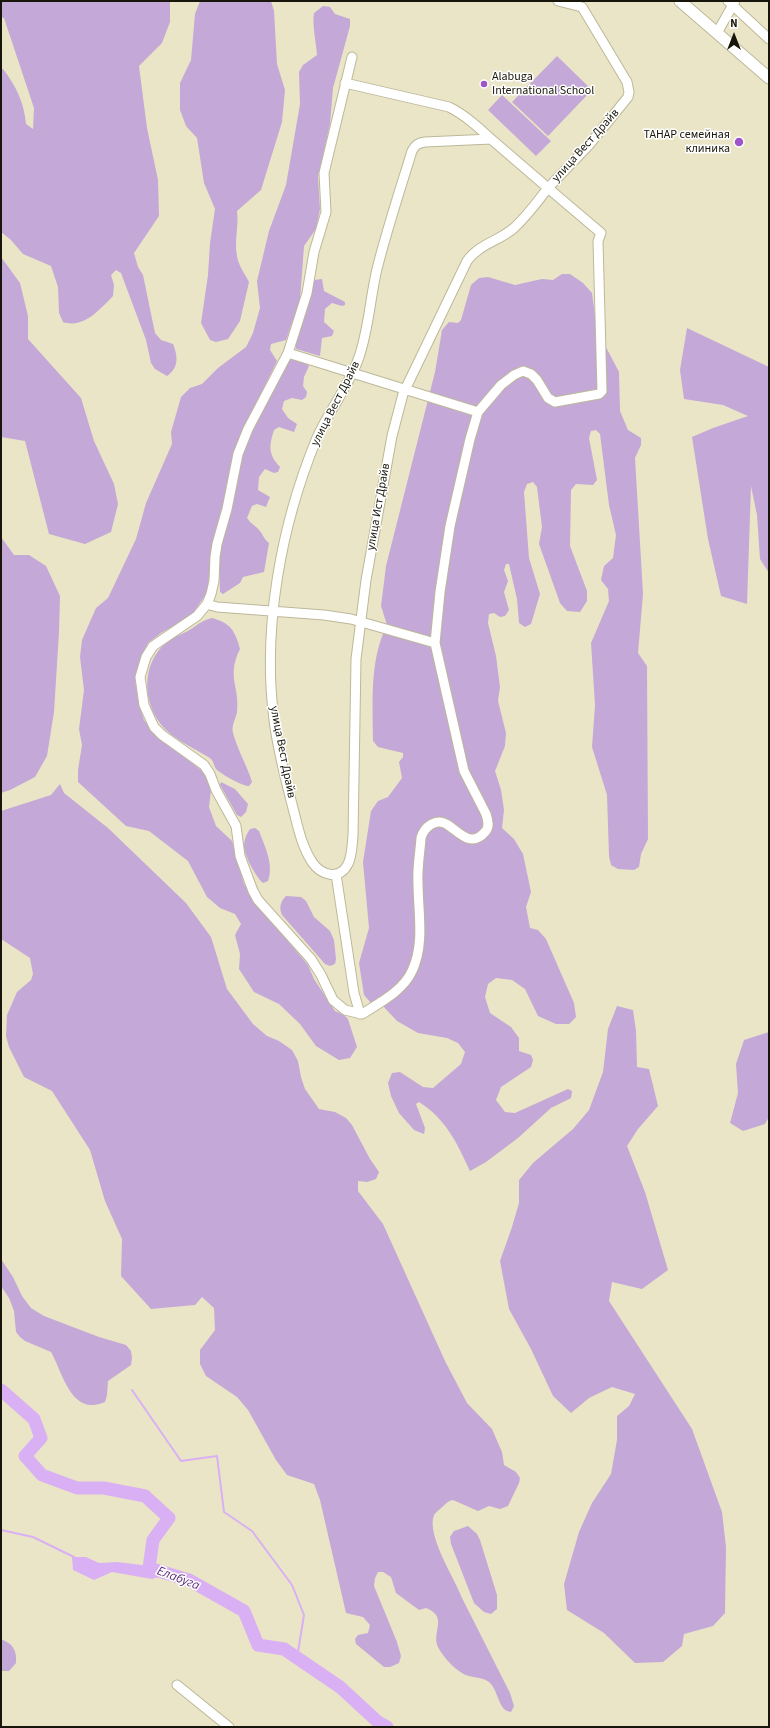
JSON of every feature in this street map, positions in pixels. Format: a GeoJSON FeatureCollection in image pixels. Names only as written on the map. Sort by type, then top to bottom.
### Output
{"type":"FeatureCollection","features":[{"type":"Feature","properties":{"kind":"main road"},"geometry":{"type":"LineString","coordinates":[[680,1],[769,78]]}},
{"type":"Feature","properties":{"kind":"street"},"geometry":{"type":"LineString","coordinates":[[558,1],[584,4]]}},
{"type":"Feature","properties":{"kind":"street"},"geometry":{"type":"LineString","coordinates":[[717,33],[732,2],[769,38]]}},
{"type":"Feature","properties":{"kind":"street","name":"улица Вест Драйв"},"geometry":{"type":"LineString","coordinates":[[336,874],[324,874],[319,870],[305,849],[282,764],[275,727],[271,694],[273,610],[285,541],[308,464],[322,427],[353,374],[361,351],[377,267],[412,151],[419,143],[491,140],[548,188],[589,145],[625,102],[629,92],[626,82],[584,4]]}},
{"type":"Feature","properties":{"kind":"street"},"geometry":{"type":"LineString","coordinates":[[352,57],[324,173],[326,204],[324,219],[315,248],[307,293],[288,353],[248,429],[238,454],[227,509],[217,544],[214,581],[207,604],[190,622],[163,638],[154,646],[146,657],[140,677],[144,705],[148,718],[162,736],[208,770],[236,826],[240,856],[253,891],[258,900],[311,959],[321,975],[333,1000],[339,1007],[360,1014],[387,998],[401,986],[412,972],[420,938],[418,881],[421,838],[423,831],[432,823],[443,823],[461,836],[475,839],[480,837],[487,830],[488,826],[486,814],[464,771],[435,643],[440,592],[450,526],[470,439],[478,412],[502,385],[514,375],[523,372],[531,374],[537,380],[548,398],[555,402],[599,394],[602,390],[598,241],[601,233],[548,188]]}},
{"type":"Feature","properties":{"kind":"street"},"geometry":{"type":"LineString","coordinates":[[345,82],[449,107],[459,112],[491,140]]}},
{"type":"Feature","properties":{"kind":"street","name":"улица Ист Драйв"},"geometry":{"type":"LineString","coordinates":[[336,874],[347,866],[350,858],[353,836],[355,674],[366,580],[398,410],[405,389],[466,261],[471,254],[481,247],[514,228],[548,188]]}},
{"type":"Feature","properties":{"kind":"street"},"geometry":{"type":"LineString","coordinates":[[288,353],[478,412]]}},
{"type":"Feature","properties":{"kind":"street"},"geometry":{"type":"LineString","coordinates":[[207,604],[217,607],[312,613],[361,622],[435,643]]}},
{"type":"Feature","properties":{"kind":"street"},"geometry":{"type":"LineString","coordinates":[[336,874],[354,993],[360,1014]]}},
{"type":"Feature","properties":{"kind":"street"},"geometry":{"type":"LineString","coordinates":[[177,1685],[229,1727]]}},
{"type":"Feature","properties":{"kind":"shaded area"},"geometry":{"type":"Polygon","coordinates":[[[1,1],[170,1],[170,22],[162,43],[139,66],[147,128],[158,180],[159,216],[134,253],[138,267],[143,275],[155,333],[161,340],[173,344],[175,348],[175,366],[171,373],[167,376],[155,369],[151,363],[146,340],[121,273],[116,270],[111,275],[114,285],[113,296],[97,312],[78,323],[63,322],[59,313],[58,287],[51,266],[23,254],[11,240],[1,232],[1,69],[3,69],[8,75],[19,95],[26,124],[33,129],[34,108],[4,18],[1,17],[1,1]]]}},
{"type":"Feature","properties":{"kind":"shaded area"},"geometry":{"type":"Polygon","coordinates":[[[200,1],[271,1],[274,11],[277,64],[285,90],[282,122],[261,190],[237,211],[237,256],[240,266],[249,282],[240,321],[228,339],[216,342],[210,340],[201,323],[215,209],[204,183],[197,138],[186,126],[180,110],[180,83],[191,60],[195,14],[200,1]]]}},
{"type":"Feature","properties":{"kind":"shaded area"},"geometry":{"type":"Polygon","coordinates":[[[323,6],[330,7],[335,14],[350,19],[350,26],[333,88],[330,124],[318,177],[320,209],[316,229],[304,246],[300,300],[286,340],[271,344],[270,350],[277,361],[244,428],[214,536],[207,593],[191,616],[161,633],[148,643],[140,659],[135,680],[139,705],[144,720],[157,736],[205,773],[211,790],[209,807],[216,826],[232,841],[244,884],[254,901],[308,965],[314,979],[335,1011],[344,1015],[348,1019],[357,1047],[350,1058],[339,1060],[316,1046],[300,1024],[279,1004],[254,992],[239,969],[240,954],[235,935],[241,924],[235,914],[220,908],[207,897],[188,861],[149,831],[126,826],[78,782],[78,770],[82,745],[79,729],[84,690],[80,657],[82,640],[96,608],[108,598],[136,539],[146,503],[172,444],[171,432],[181,397],[190,388],[202,384],[218,368],[246,347],[253,333],[260,308],[257,281],[269,231],[286,185],[300,104],[299,72],[303,65],[317,55],[314,13],[323,6]]]}},
{"type":"Feature","properties":{"kind":"shaded area"},"geometry":{"type":"Polygon","coordinates":[[[557,56],[592,90],[548,136],[512,102],[557,56]]]}},
{"type":"Feature","properties":{"kind":"shaded area"},"geometry":{"type":"Polygon","coordinates":[[[502,95],[551,141],[536,156],[488,110],[502,95]]]}},
{"type":"Feature","properties":{"kind":"shaded area"},"geometry":{"type":"Polygon","coordinates":[[[1,257],[20,283],[28,316],[28,339],[81,398],[94,441],[114,484],[118,504],[111,532],[85,544],[49,534],[25,441],[1,437],[1,257]]]}},
{"type":"Feature","properties":{"kind":"shaded area"},"geometry":{"type":"Polygon","coordinates":[[[562,274],[570,274],[583,283],[592,293],[597,330],[619,372],[620,411],[628,430],[641,438],[641,445],[635,458],[643,594],[638,653],[647,666],[648,839],[641,854],[639,867],[634,870],[618,869],[611,865],[609,856],[607,795],[592,747],[595,705],[591,643],[609,601],[608,589],[601,580],[604,566],[613,558],[616,535],[609,505],[600,434],[596,430],[591,431],[589,438],[597,480],[593,485],[576,484],[571,490],[570,546],[587,591],[587,601],[580,612],[567,611],[560,603],[539,544],[542,527],[537,487],[533,482],[527,484],[524,492],[529,558],[540,594],[531,624],[525,627],[519,623],[517,599],[509,564],[506,564],[504,570],[508,581],[504,592],[509,610],[505,616],[500,617],[494,613],[489,614],[488,623],[496,656],[500,687],[498,701],[506,733],[505,746],[495,771],[501,790],[504,810],[502,828],[514,839],[523,854],[531,892],[526,907],[530,928],[538,930],[546,939],[574,1003],[576,1017],[569,1024],[556,1024],[538,1016],[525,989],[512,980],[496,978],[488,984],[485,997],[490,1013],[511,1027],[519,1038],[519,1051],[531,1055],[533,1060],[531,1067],[501,1087],[496,1100],[505,1112],[515,1113],[568,1089],[572,1091],[571,1098],[551,1108],[518,1138],[486,1162],[470,1171],[450,1132],[437,1116],[419,1102],[416,1104],[425,1128],[424,1134],[414,1130],[399,1113],[391,1096],[388,1083],[392,1073],[400,1072],[423,1087],[433,1088],[461,1064],[465,1052],[458,1043],[447,1038],[418,1033],[397,1021],[381,1004],[370,1002],[364,995],[359,963],[369,928],[363,862],[371,811],[378,801],[388,797],[402,778],[399,762],[403,757],[403,753],[378,747],[373,741],[373,682],[377,653],[387,625],[381,606],[386,566],[435,372],[442,330],[449,322],[458,323],[461,320],[471,285],[479,278],[488,277],[515,285],[542,279],[553,280],[562,274]]]}},
{"type":"Feature","properties":{"kind":"shaded area"},"geometry":{"type":"Polygon","coordinates":[[[322,279],[324,291],[345,302],[345,305],[342,306],[332,303],[325,309],[324,322],[334,331],[332,336],[322,338],[320,356],[296,349],[295,344],[314,280],[322,279]]]}},
{"type":"Feature","properties":{"kind":"shaded area"},"geometry":{"type":"Polygon","coordinates":[[[687,328],[769,367],[769,573],[760,559],[757,515],[751,486],[747,604],[721,596],[708,539],[692,437],[748,416],[723,405],[684,399],[680,370],[687,328]]]}},
{"type":"Feature","properties":{"kind":"shaded area"},"geometry":{"type":"Polygon","coordinates":[[[293,359],[306,363],[309,366],[304,377],[303,386],[307,392],[306,397],[302,400],[292,398],[284,401],[282,409],[288,418],[297,424],[294,432],[279,427],[274,430],[271,441],[271,450],[273,458],[280,467],[278,472],[274,473],[265,469],[259,477],[258,490],[270,497],[266,507],[257,504],[252,506],[247,518],[269,543],[264,572],[243,577],[240,583],[223,594],[220,592],[219,553],[241,456],[250,430],[288,360],[293,359]]]}},
{"type":"Feature","properties":{"kind":"shaded area"},"geometry":{"type":"Polygon","coordinates":[[[1,537],[14,555],[29,555],[46,566],[60,596],[54,712],[47,756],[35,777],[1,793],[1,537]]]}},
{"type":"Feature","properties":{"kind":"shaded area"},"geometry":{"type":"Polygon","coordinates":[[[212,618],[223,622],[231,628],[240,649],[234,667],[237,712],[233,725],[233,733],[252,782],[249,786],[237,782],[220,772],[216,769],[210,758],[181,741],[165,729],[157,719],[148,697],[148,673],[158,651],[170,640],[203,621],[212,618]]]}},
{"type":"Feature","properties":{"kind":"shaded area"},"geometry":{"type":"Polygon","coordinates":[[[221,782],[235,789],[248,804],[246,812],[241,817],[237,815],[220,785],[221,782]]]}},
{"type":"Feature","properties":{"kind":"shaded area"},"geometry":{"type":"Polygon","coordinates":[[[60,784],[64,793],[108,828],[186,903],[211,937],[227,989],[253,1024],[267,1036],[279,1041],[292,1050],[298,1061],[305,1089],[319,1109],[335,1112],[346,1118],[352,1125],[370,1159],[379,1172],[376,1179],[367,1182],[358,1181],[358,1191],[383,1224],[445,1361],[467,1403],[492,1429],[502,1452],[504,1465],[516,1472],[520,1478],[508,1506],[500,1509],[489,1506],[478,1511],[453,1500],[448,1502],[435,1513],[433,1524],[437,1545],[442,1557],[510,1693],[514,1706],[511,1712],[503,1708],[495,1690],[489,1682],[484,1679],[462,1673],[446,1659],[440,1651],[436,1641],[438,1625],[437,1616],[426,1608],[419,1610],[396,1593],[391,1577],[383,1572],[378,1572],[375,1578],[374,1586],[397,1642],[401,1656],[399,1663],[390,1667],[384,1667],[356,1644],[355,1639],[358,1635],[368,1633],[370,1625],[363,1617],[346,1613],[320,1500],[314,1484],[287,1475],[276,1460],[248,1410],[237,1397],[206,1376],[200,1364],[200,1350],[215,1330],[214,1308],[202,1297],[195,1305],[151,1309],[121,1276],[122,1239],[105,1201],[90,1150],[52,1091],[24,1077],[9,1047],[6,1036],[7,1015],[17,992],[31,980],[33,974],[30,958],[1,939],[1,811],[51,795],[60,784]]]}},
{"type":"Feature","properties":{"kind":"shaded area"},"geometry":{"type":"Polygon","coordinates":[[[255,828],[259,831],[266,849],[270,868],[268,881],[263,883],[251,866],[246,856],[244,847],[246,835],[250,829],[255,828]]]}},
{"type":"Feature","properties":{"kind":"shaded area"},"geometry":{"type":"Polygon","coordinates":[[[286,896],[301,897],[306,901],[314,917],[330,931],[334,940],[336,959],[335,964],[330,966],[325,964],[282,915],[281,905],[286,896]]]}},
{"type":"Feature","properties":{"kind":"shaded area"},"geometry":{"type":"Polygon","coordinates":[[[617,1006],[633,1010],[636,1031],[637,1067],[649,1069],[658,1106],[638,1129],[627,1146],[645,1192],[668,1270],[642,1289],[612,1282],[609,1301],[692,1429],[722,1512],[726,1547],[725,1613],[713,1626],[684,1634],[682,1646],[663,1662],[635,1663],[604,1633],[567,1610],[564,1584],[579,1532],[592,1503],[611,1474],[617,1440],[617,1416],[629,1406],[635,1394],[612,1387],[589,1398],[571,1413],[553,1396],[531,1349],[509,1309],[500,1261],[519,1203],[519,1180],[533,1163],[573,1129],[589,1110],[603,1072],[608,1029],[617,1006]]]}},
{"type":"Feature","properties":{"kind":"shaded area"},"geometry":{"type":"Polygon","coordinates":[[[769,1032],[769,1117],[765,1124],[743,1131],[730,1123],[738,1093],[736,1064],[744,1040],[769,1032]]]}},
{"type":"Feature","properties":{"kind":"shaded area"},"geometry":{"type":"Polygon","coordinates":[[[1,1259],[13,1277],[22,1296],[31,1308],[44,1316],[99,1337],[126,1345],[131,1351],[131,1365],[108,1381],[105,1402],[93,1405],[84,1403],[76,1398],[64,1381],[51,1352],[25,1341],[16,1332],[14,1311],[9,1298],[1,1286],[1,1259]]]}},
{"type":"Feature","properties":{"kind":"shaded area"},"geometry":{"type":"Polygon","coordinates":[[[468,1526],[477,1534],[480,1540],[497,1595],[497,1609],[491,1614],[484,1612],[474,1603],[451,1544],[450,1537],[454,1531],[468,1526]]]}},
{"type":"Feature","properties":{"kind":"shaded area"},"geometry":{"type":"Polygon","coordinates":[[[72,1557],[86,1557],[99,1563],[117,1562],[142,1565],[149,1568],[159,1577],[152,1579],[112,1572],[94,1580],[73,1570],[72,1557]]]}},
{"type":"Feature","properties":{"kind":"shaded area"},"geometry":{"type":"Polygon","coordinates":[[[1,1639],[11,1645],[16,1654],[16,1663],[9,1671],[1,1671],[1,1639]]]}},
{"type":"Feature","properties":{"kind":"waterway","name":"Елабуга"},"geometry":{"type":"LineString","coordinates":[[1,1390],[34,1419],[41,1438],[25,1456],[42,1475],[77,1488],[104,1488],[145,1496],[169,1518],[153,1540],[149,1568],[189,1580],[244,1611],[258,1645],[284,1649],[340,1687],[378,1722],[387,1727]]}},
{"type":"Feature","properties":{"kind":"waterway"},"geometry":{"type":"LineString","coordinates":[[132,1390],[181,1461],[217,1456],[224,1512],[252,1531],[292,1585],[304,1615],[297,1658]]}},
{"type":"Feature","properties":{"kind":"waterway"},"geometry":{"type":"LineString","coordinates":[[1,1530],[33,1537],[74,1557]]}},
{"type":"Feature","properties":{"kind":"place","name":"Alabuga International School"},"geometry":{"type":"Point","coordinates":[484,84]}},
{"type":"Feature","properties":{"kind":"place","name":"ТАНАР семейная клиника"},"geometry":{"type":"Point","coordinates":[739,142]}}]}
